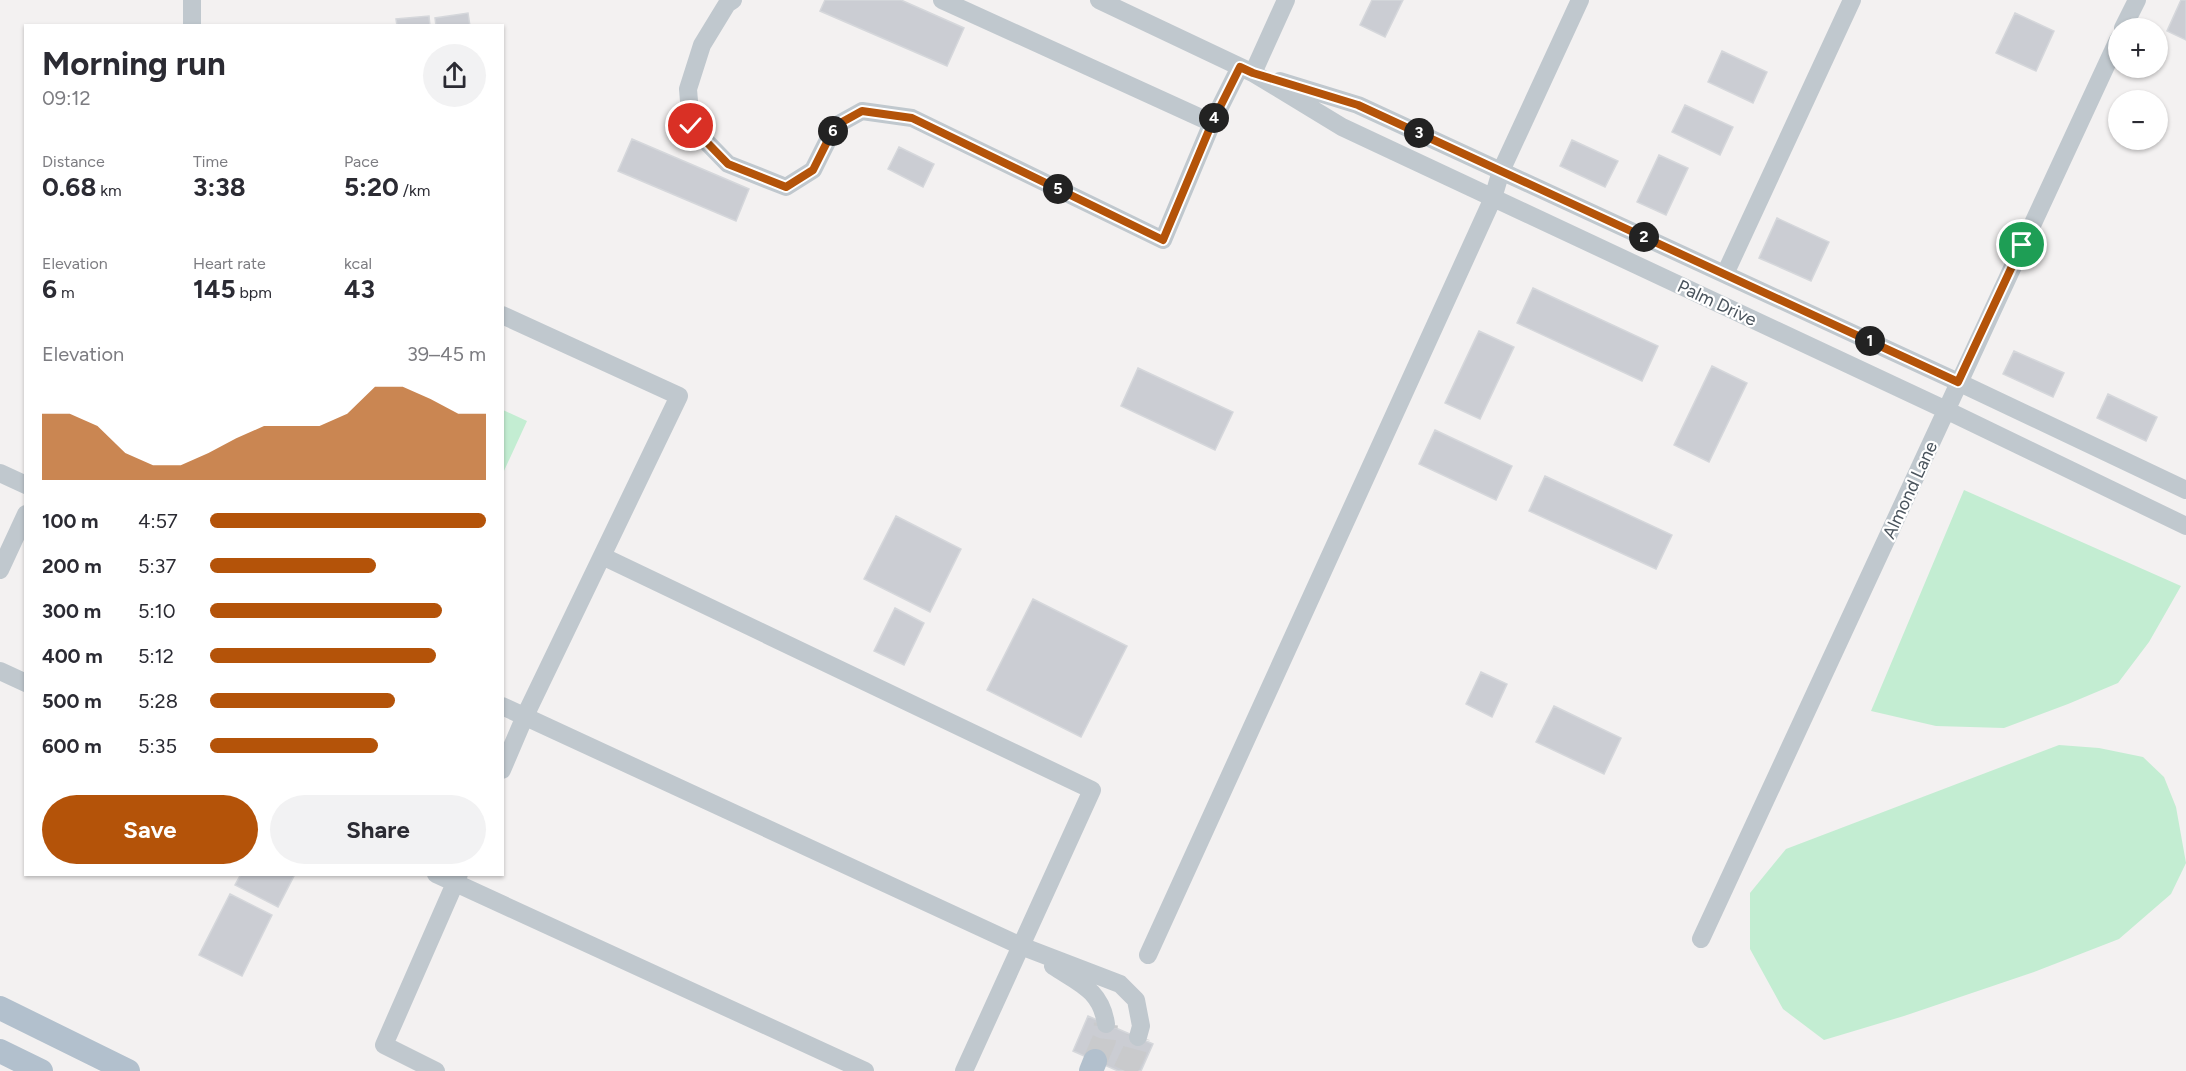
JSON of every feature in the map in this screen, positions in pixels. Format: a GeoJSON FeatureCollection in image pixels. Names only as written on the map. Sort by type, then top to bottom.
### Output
{"type":"FeatureCollection","features":[{"type":"Feature","properties":{"kind":"main road"},"geometry":{"type":"LineString","coordinates":[[2,1008],[128,1071]]}},
{"type":"Feature","properties":{"kind":"main road"},"geometry":{"type":"LineString","coordinates":[[0,1051],[41,1071]]}},
{"type":"Feature","properties":{"kind":"street"},"geometry":{"type":"LineString","coordinates":[[192,0],[192,24]]}},
{"type":"Feature","properties":{"kind":"street"},"geometry":{"type":"LineString","coordinates":[[733,0],[727,4],[702,45],[688,89],[691,126],[728,164],[786,187],[813,170],[835,126],[862,111],[912,118],[1163,240],[1212,123],[1246,70],[1286,0]]}},
{"type":"Feature","properties":{"kind":"street"},"geometry":{"type":"LineString","coordinates":[[942,0],[1212,123]]}},
{"type":"Feature","properties":{"kind":"street","name":"Palm Drive"},"geometry":{"type":"LineString","coordinates":[[1099,0],[1246,70],[1342,127],[1946,410],[2186,526]]}},
{"type":"Feature","properties":{"kind":"street"},"geometry":{"type":"LineString","coordinates":[[1148,955],[1493,198],[1501,171],[1580,0]]}},
{"type":"Feature","properties":{"kind":"street"},"geometry":{"type":"LineString","coordinates":[[1725,274],[1852,0]]}},
{"type":"Feature","properties":{"kind":"street"},"geometry":{"type":"LineString","coordinates":[[2128,18],[2137,0]]}},
{"type":"Feature","properties":{"kind":"street","name":"Almond Lane"},"geometry":{"type":"LineString","coordinates":[[1701,939],[2108,61]]}},
{"type":"Feature","properties":{"kind":"street","name":"Palm Drive"},"geometry":{"type":"LineString","coordinates":[[1246,70],[1358,105],[1958,382],[2186,490]]}},
{"type":"Feature","properties":{"kind":"street"},"geometry":{"type":"LineString","coordinates":[[504,316],[679,396],[525,716],[504,765]]}},
{"type":"Feature","properties":{"kind":"street"},"geometry":{"type":"LineString","coordinates":[[0,473],[24,484]]}},
{"type":"Feature","properties":{"kind":"street"},"geometry":{"type":"LineString","coordinates":[[0,570],[24,518]]}},
{"type":"Feature","properties":{"kind":"street"},"geometry":{"type":"LineString","coordinates":[[602,556],[1092,790],[964,1071]]}},
{"type":"Feature","properties":{"kind":"street"},"geometry":{"type":"LineString","coordinates":[[0,671],[24,682]]}},
{"type":"Feature","properties":{"kind":"street"},"geometry":{"type":"LineString","coordinates":[[504,707],[1021,946],[1120,984],[1136,1000],[1141,1026],[1138,1037]]}},
{"type":"Feature","properties":{"kind":"street"},"geometry":{"type":"LineString","coordinates":[[436,1071],[384,1045],[458,879],[865,1071]]}},
{"type":"Feature","properties":{"kind":"street"},"geometry":{"type":"LineString","coordinates":[[1021,946],[1094,993],[1104,1012],[1106,1024]]}},
{"type":"Feature","properties":{"kind":"green space"},"geometry":{"type":"Polygon","coordinates":[[[504,410],[527,421],[504,471],[504,410]]]}},
{"type":"Feature","properties":{"kind":"green space"},"geometry":{"type":"Polygon","coordinates":[[[1964,490],[2181,586],[2149,642],[2118,683],[2004,728],[1936,726],[1871,711],[1964,490]]]}},
{"type":"Feature","properties":{"kind":"green space"},"geometry":{"type":"Polygon","coordinates":[[[2059,745],[2099,748],[2143,757],[2164,777],[2176,807],[2186,863],[2171,894],[2119,939],[2034,972],[1904,1016],[1824,1040],[1783,1009],[1750,949],[1750,893],[1786,849],[2059,745]]]}},
{"type":"Feature","properties":{"kind":"building"},"geometry":{"type":"Polygon","coordinates":[[[825,0],[901,0],[964,28],[947,66],[820,11],[825,0]]]}},
{"type":"Feature","properties":{"kind":"building"},"geometry":{"type":"Polygon","coordinates":[[[1372,0],[1403,0],[1385,37],[1360,25],[1372,0]]]}},
{"type":"Feature","properties":{"kind":"building"},"geometry":{"type":"Polygon","coordinates":[[[2181,0],[2186,0],[2186,40],[2168,31],[2181,0]]]}},
{"type":"Feature","properties":{"kind":"building"},"geometry":{"type":"Polygon","coordinates":[[[468,13],[470,24],[436,24],[435,18],[468,13]]]}},
{"type":"Feature","properties":{"kind":"building"},"geometry":{"type":"Polygon","coordinates":[[[2015,13],[2054,31],[2036,71],[1996,53],[2015,13]]]}},
{"type":"Feature","properties":{"kind":"building"},"geometry":{"type":"Polygon","coordinates":[[[429,16],[430,24],[397,24],[396,19],[429,16]]]}},
{"type":"Feature","properties":{"kind":"building"},"geometry":{"type":"Polygon","coordinates":[[[1722,51],[1767,72],[1753,103],[1708,82],[1722,51]]]}},
{"type":"Feature","properties":{"kind":"building"},"geometry":{"type":"Polygon","coordinates":[[[1685,105],[1733,127],[1720,155],[1672,132],[1685,105]]]}},
{"type":"Feature","properties":{"kind":"building"},"geometry":{"type":"Polygon","coordinates":[[[632,139],[749,189],[736,221],[618,171],[632,139]]]}},
{"type":"Feature","properties":{"kind":"building"},"geometry":{"type":"Polygon","coordinates":[[[1572,140],[1618,161],[1605,187],[1560,166],[1572,140]]]}},
{"type":"Feature","properties":{"kind":"building"},"geometry":{"type":"Polygon","coordinates":[[[899,147],[934,164],[923,187],[888,169],[899,147]]]}},
{"type":"Feature","properties":{"kind":"building"},"geometry":{"type":"Polygon","coordinates":[[[1659,155],[1688,168],[1666,215],[1637,202],[1659,155]]]}},
{"type":"Feature","properties":{"kind":"building"},"geometry":{"type":"Polygon","coordinates":[[[1777,218],[1829,242],[1811,281],[1759,258],[1777,218]]]}},
{"type":"Feature","properties":{"kind":"building"},"geometry":{"type":"Polygon","coordinates":[[[1533,288],[1658,346],[1642,381],[1517,323],[1533,288]]]}},
{"type":"Feature","properties":{"kind":"building"},"geometry":{"type":"Polygon","coordinates":[[[1479,331],[1514,347],[1480,419],[1445,403],[1479,331]]]}},
{"type":"Feature","properties":{"kind":"building"},"geometry":{"type":"Polygon","coordinates":[[[2014,351],[2064,373],[2053,397],[2003,374],[2014,351]]]}},
{"type":"Feature","properties":{"kind":"building"},"geometry":{"type":"Polygon","coordinates":[[[1712,366],[1747,383],[1709,462],[1674,445],[1712,366]]]}},
{"type":"Feature","properties":{"kind":"building"},"geometry":{"type":"Polygon","coordinates":[[[1138,368],[1233,412],[1215,450],[1121,406],[1138,368]]]}},
{"type":"Feature","properties":{"kind":"building"},"geometry":{"type":"Polygon","coordinates":[[[2108,394],[2157,417],[2146,441],[2097,418],[2108,394]]]}},
{"type":"Feature","properties":{"kind":"building"},"geometry":{"type":"Polygon","coordinates":[[[1435,430],[1512,466],[1496,500],[1419,464],[1435,430]]]}},
{"type":"Feature","properties":{"kind":"building"},"geometry":{"type":"Polygon","coordinates":[[[1545,476],[1672,535],[1656,569],[1529,511],[1545,476]]]}},
{"type":"Feature","properties":{"kind":"building"},"geometry":{"type":"Polygon","coordinates":[[[896,516],[961,549],[930,612],[864,579],[896,516]]]}},
{"type":"Feature","properties":{"kind":"building"},"geometry":{"type":"Polygon","coordinates":[[[1033,599],[1127,646],[1081,737],[987,690],[1033,599]]]}},
{"type":"Feature","properties":{"kind":"building"},"geometry":{"type":"Polygon","coordinates":[[[895,608],[924,623],[904,665],[874,651],[895,608]]]}},
{"type":"Feature","properties":{"kind":"building"},"geometry":{"type":"Polygon","coordinates":[[[1481,672],[1507,684],[1492,717],[1466,704],[1481,672]]]}},
{"type":"Feature","properties":{"kind":"building"},"geometry":{"type":"Polygon","coordinates":[[[1554,706],[1621,738],[1604,774],[1536,742],[1554,706]]]}},
{"type":"Feature","properties":{"kind":"building"},"geometry":{"type":"Polygon","coordinates":[[[240,876],[294,876],[278,907],[235,885],[240,876]]]}},
{"type":"Feature","properties":{"kind":"building"},"geometry":{"type":"Polygon","coordinates":[[[230,894],[272,915],[242,976],[199,955],[230,894]]]}},
{"type":"Feature","properties":{"kind":"building"},"geometry":{"type":"Polygon","coordinates":[[[1088,1016],[1153,1044],[1141,1071],[1118,1071],[1073,1051],[1088,1016]]]}},
{"type":"Feature","properties":{"kind":"tunnel"},"geometry":{"type":"LineString","coordinates":[[1095,1061],[1104,1040],[1106,1024]]}},
{"type":"Feature","properties":{"kind":"tunnel"},"geometry":{"type":"LineString","coordinates":[[1125,1071],[1138,1037]]}},
{"type":"Feature","properties":{"kind":"route"},"geometry":{"type":"LineString","coordinates":[[691,126],[728,164],[786,187],[813,170],[835,126],[862,111],[912,118],[1163,240],[1212,123],[1240,67],[1358,105],[1958,382],[2022,245]]}}]}
